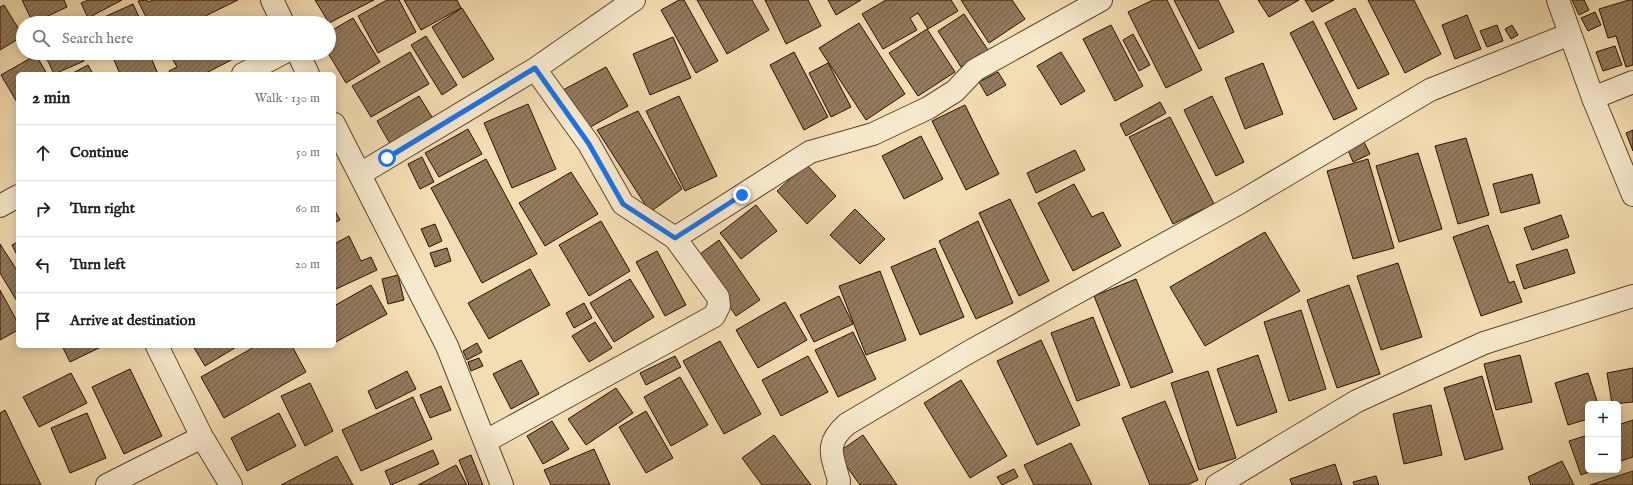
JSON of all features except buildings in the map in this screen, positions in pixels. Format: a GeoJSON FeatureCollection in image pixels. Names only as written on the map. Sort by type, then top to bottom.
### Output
{"type":"FeatureCollection","features":[{"type":"Feature","properties":{"kind":"street"},"geometry":{"type":"LineString","coordinates":[[272,0],[280,16]]}},
{"type":"Feature","properties":{"kind":"street"},"geometry":{"type":"LineString","coordinates":[[360,174],[535,68],[634,0]]}},
{"type":"Feature","properties":{"kind":"street"},"geometry":{"type":"LineString","coordinates":[[675,238],[810,152],[873,134],[928,108],[955,91],[975,70],[1101,0]]}},
{"type":"Feature","properties":{"kind":"street"},"geometry":{"type":"LineString","coordinates":[[1558,0],[1593,98],[1633,195]]}},
{"type":"Feature","properties":{"kind":"street"},"geometry":{"type":"LineString","coordinates":[[838,485],[839,481],[830,448],[837,432],[847,424],[976,348],[1239,203],[1430,90],[1570,34]]}},
{"type":"Feature","properties":{"kind":"street"},"geometry":{"type":"LineString","coordinates":[[248,72],[269,60]]}},
{"type":"Feature","properties":{"kind":"street"},"geometry":{"type":"LineString","coordinates":[[301,60],[307,72]]}},
{"type":"Feature","properties":{"kind":"street"},"geometry":{"type":"LineString","coordinates":[[486,441],[714,316],[719,306],[718,297],[675,238],[623,204],[589,144],[535,68]]}},
{"type":"Feature","properties":{"kind":"street"},"geometry":{"type":"LineString","coordinates":[[1593,98],[1633,82]]}},
{"type":"Feature","properties":{"kind":"street"},"geometry":{"type":"LineString","coordinates":[[336,128],[447,346],[486,441],[502,485]]}},
{"type":"Feature","properties":{"kind":"street"},"geometry":{"type":"LineString","coordinates":[[0,206],[16,197]]}},
{"type":"Feature","properties":{"kind":"street"},"geometry":{"type":"LineString","coordinates":[[1218,485],[1357,401],[1484,343],[1633,296]]}},
{"type":"Feature","properties":{"kind":"street"},"geometry":{"type":"LineString","coordinates":[[158,348],[202,437],[231,485]]}},
{"type":"Feature","properties":{"kind":"street"},"geometry":{"type":"LineString","coordinates":[[107,485],[202,437]]}},
{"type":"Feature","properties":{"kind":"route"},"geometry":{"type":"LineString","coordinates":[[387,158],[535,68],[589,144],[623,204],[675,238],[742,195]]}}]}
